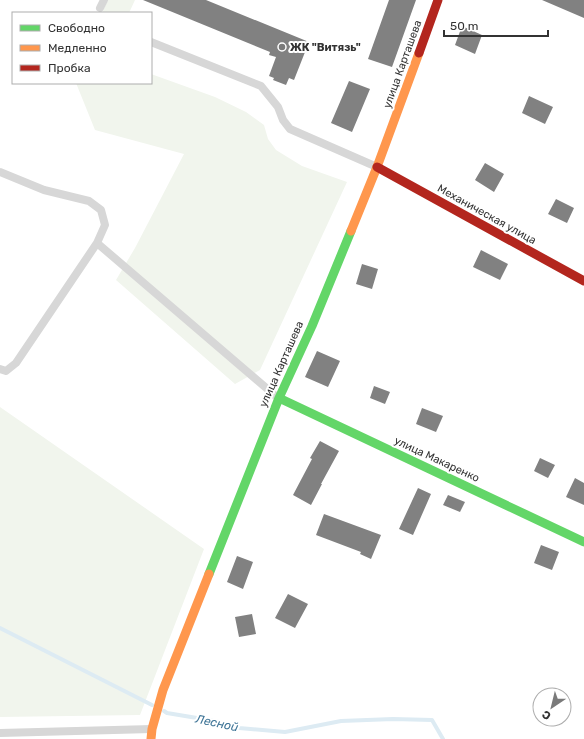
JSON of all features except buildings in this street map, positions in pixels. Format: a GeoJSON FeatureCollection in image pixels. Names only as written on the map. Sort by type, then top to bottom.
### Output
{"type":"FeatureCollection","features":[{"type":"Feature","properties":{"kind":"main road","name":"улица Карташева"},"geometry":{"type":"LineString","coordinates":[[151,739],[152,729],[163,690],[279,398],[312,326],[378,167],[438,0]]}},
{"type":"Feature","properties":{"kind":"main road","name":"Механическая улица"},"geometry":{"type":"LineString","coordinates":[[378,167],[584,281]]}},
{"type":"Feature","properties":{"kind":"main road","name":"улица Макаренко"},"geometry":{"type":"LineString","coordinates":[[279,398],[584,542]]}},
{"type":"Feature","properties":{"kind":"lane"},"geometry":{"type":"LineString","coordinates":[[100,8],[104,0]]}},
{"type":"Feature","properties":{"kind":"lane"},"geometry":{"type":"LineString","coordinates":[[152,42],[260,86],[278,107],[283,120],[290,129],[378,167]]}},
{"type":"Feature","properties":{"kind":"lane"},"geometry":{"type":"LineString","coordinates":[[0,172],[44,190],[89,201],[101,210],[105,225],[97,243],[16,363],[6,371],[0,369]]}},
{"type":"Feature","properties":{"kind":"lane"},"geometry":{"type":"LineString","coordinates":[[97,243],[279,398]]}},
{"type":"Feature","properties":{"kind":"lane"},"geometry":{"type":"LineString","coordinates":[[0,733],[152,729]]}},
{"type":"Feature","properties":{"kind":"shaded area"},"geometry":{"type":"Polygon","coordinates":[[[108,0],[135,0],[129,12],[102,12],[108,0]]]}},
{"type":"Feature","properties":{"kind":"shaded area"},"geometry":{"type":"Polygon","coordinates":[[[152,74],[215,97],[246,112],[264,125],[268,139],[276,150],[302,166],[347,182],[260,370],[235,384],[116,280],[135,248],[184,154],[95,130],[76,84],[152,84],[152,74]]]}},
{"type":"Feature","properties":{"kind":"shaded area"},"geometry":{"type":"Polygon","coordinates":[[[0,407],[204,549],[140,715],[0,717],[0,407]]]}},
{"type":"Feature","properties":{"kind":"waterway","name":"Лесной"},"geometry":{"type":"LineString","coordinates":[[0,628],[152,705]]}},
{"type":"Feature","properties":{"kind":"waterway","name":"Лесной"},"geometry":{"type":"LineString","coordinates":[[164,711],[167,713],[215,721],[239,728],[285,732],[341,721],[393,719],[432,720],[443,739]]}},
{"type":"Feature","properties":{"kind":"traffic: fast"},"geometry":{"type":"LineString","coordinates":[[209,574],[279,398],[312,326],[351,231]]}},
{"type":"Feature","properties":{"kind":"traffic: fast"},"geometry":{"type":"LineString","coordinates":[[279,398],[584,542]]}},
{"type":"Feature","properties":{"kind":"traffic: slow"},"geometry":{"type":"LineString","coordinates":[[351,231],[377,167],[419,53]]}},
{"type":"Feature","properties":{"kind":"traffic: slow"},"geometry":{"type":"LineString","coordinates":[[151,739],[152,729],[163,690],[209,574]]}},
{"type":"Feature","properties":{"kind":"traffic: jam"},"geometry":{"type":"LineString","coordinates":[[419,53],[438,0]]}},
{"type":"Feature","properties":{"kind":"traffic: jam"},"geometry":{"type":"LineString","coordinates":[[377,167],[584,281]]}},
{"type":"Feature","properties":{"kind":"place","name":"ЖК \"Витязь\""},"geometry":{"type":"Point","coordinates":[282,47]}}]}
